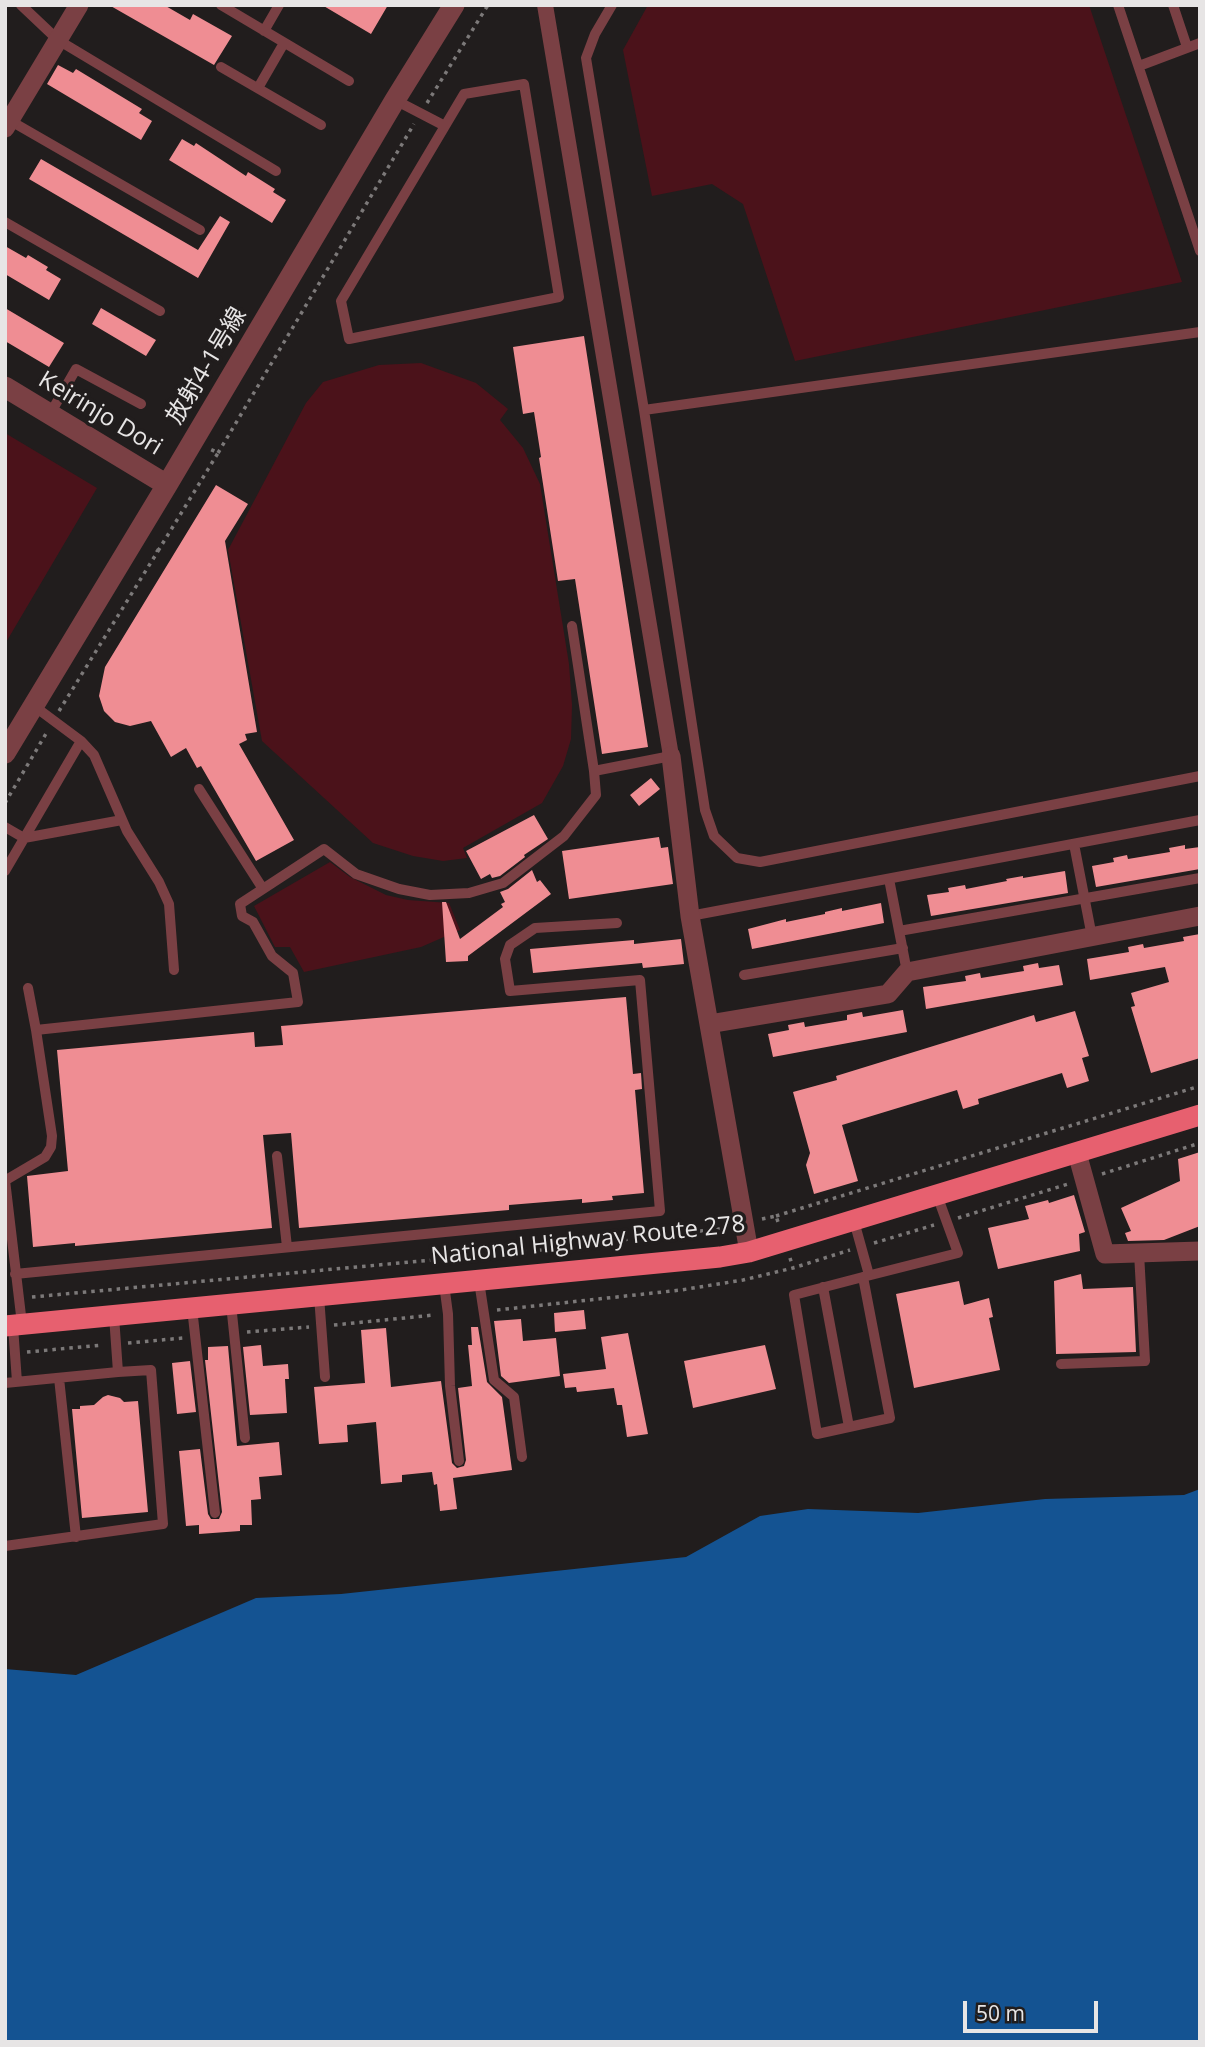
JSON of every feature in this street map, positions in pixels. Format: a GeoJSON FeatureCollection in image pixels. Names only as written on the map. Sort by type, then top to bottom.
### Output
{"type":"FeatureCollection","features":[{"type":"Feature","properties":{"kind":"highway","name":"National Highway Route 278"},"geometry":{"type":"LineString","coordinates":[[13,1326],[749,1252],[1200,1115]]}},
{"type":"Feature","properties":{"kind":"street"},"geometry":{"type":"LineString","coordinates":[[7,122],[79,5]]}},
{"type":"Feature","properties":{"kind":"street","name":"放射4-1号線"},"geometry":{"type":"LineString","coordinates":[[5,753],[454,5]]}},
{"type":"Feature","properties":{"kind":"street"},"geometry":{"type":"LineString","coordinates":[[545,5],[671,756],[690,916],[749,1252]]}},
{"type":"Feature","properties":{"kind":"street","name":"Keirinjo Dori"},"geometry":{"type":"LineString","coordinates":[[5,387],[167,485]]}},
{"type":"Feature","properties":{"kind":"street"},"geometry":{"type":"LineString","coordinates":[[709,1024],[888,993],[907,972],[1200,916]]}},
{"type":"Feature","properties":{"kind":"street"},"geometry":{"type":"LineString","coordinates":[[1077,1153],[1105,1254],[1200,1251]]}},
{"type":"Feature","properties":{"kind":"lane"},"geometry":{"type":"LineString","coordinates":[[21,5],[58,40],[276,171]]}},
{"type":"Feature","properties":{"kind":"lane"},"geometry":{"type":"LineString","coordinates":[[221,5],[349,81]]}},
{"type":"Feature","properties":{"kind":"lane"},"geometry":{"type":"LineString","coordinates":[[264,31],[279,5]]}},
{"type":"Feature","properties":{"kind":"lane"},"geometry":{"type":"LineString","coordinates":[[612,5],[595,34],[586,58],[645,410],[705,810],[714,836],[737,858],[760,862],[1200,776]]}},
{"type":"Feature","properties":{"kind":"lane"},"geometry":{"type":"LineString","coordinates":[[1118,5],[1200,251]]}},
{"type":"Feature","properties":{"kind":"lane"},"geometry":{"type":"LineString","coordinates":[[1173,5],[1187,47]]}},
{"type":"Feature","properties":{"kind":"lane"},"geometry":{"type":"LineString","coordinates":[[258,88],[284,43]]}},
{"type":"Feature","properties":{"kind":"lane"},"geometry":{"type":"LineString","coordinates":[[1139,66],[1200,43]]}},
{"type":"Feature","properties":{"kind":"lane"},"geometry":{"type":"LineString","coordinates":[[221,67],[321,125]]}},
{"type":"Feature","properties":{"kind":"lane"},"geometry":{"type":"LineString","coordinates":[[524,84],[559,297],[349,339],[341,300],[445,126],[464,94],[524,84]]}},
{"type":"Feature","properties":{"kind":"lane"},"geometry":{"type":"LineString","coordinates":[[395,100],[445,126]]}},
{"type":"Feature","properties":{"kind":"lane"},"geometry":{"type":"LineString","coordinates":[[7,122],[200,230]]}},
{"type":"Feature","properties":{"kind":"lane"},"geometry":{"type":"LineString","coordinates":[[5,222],[160,311]]}},
{"type":"Feature","properties":{"kind":"lane"},"geometry":{"type":"LineString","coordinates":[[645,410],[1200,332]]}},
{"type":"Feature","properties":{"kind":"lane"},"geometry":{"type":"LineString","coordinates":[[50,414],[76,369],[141,404]]}},
{"type":"Feature","properties":{"kind":"lane"},"geometry":{"type":"LineString","coordinates":[[36,1030],[298,1002],[293,973],[272,956],[253,922],[242,916],[240,904],[324,849],[356,874],[398,889],[430,895],[469,893],[503,883],[564,836],[596,795],[572,626]]}},
{"type":"Feature","properties":{"kind":"lane"},"geometry":{"type":"LineString","coordinates":[[34,706],[81,741],[94,755],[122,820],[169,904],[174,970]]}},
{"type":"Feature","properties":{"kind":"lane"},"geometry":{"type":"LineString","coordinates":[[5,871],[81,741]]}},
{"type":"Feature","properties":{"kind":"lane"},"geometry":{"type":"LineString","coordinates":[[594,771],[671,756]]}},
{"type":"Feature","properties":{"kind":"lane"},"geometry":{"type":"LineString","coordinates":[[199,789],[263,889]]}},
{"type":"Feature","properties":{"kind":"lane"},"geometry":{"type":"LineString","coordinates":[[5,827],[24,838],[122,820]]}},
{"type":"Feature","properties":{"kind":"lane"},"geometry":{"type":"LineString","coordinates":[[690,916],[1200,820]]}},
{"type":"Feature","properties":{"kind":"lane"},"geometry":{"type":"LineString","coordinates":[[1074,844],[1092,937]]}},
{"type":"Feature","properties":{"kind":"lane"},"geometry":{"type":"LineString","coordinates":[[899,931],[1200,878]]}},
{"type":"Feature","properties":{"kind":"lane"},"geometry":{"type":"LineString","coordinates":[[889,879],[907,972]]}},
{"type":"Feature","properties":{"kind":"lane"},"geometry":{"type":"LineString","coordinates":[[15,1274],[660,1211],[640,980],[510,991],[505,959],[510,945],[535,928],[617,923]]}},
{"type":"Feature","properties":{"kind":"lane"},"geometry":{"type":"LineString","coordinates":[[744,975],[902,948]]}},
{"type":"Feature","properties":{"kind":"lane"},"geometry":{"type":"LineString","coordinates":[[17,1382],[13,1326],[18,1299],[6,1180],[45,1157],[51,1147],[52,1136],[28,988]]}},
{"type":"Feature","properties":{"kind":"lane"},"geometry":{"type":"LineString","coordinates":[[277,1156],[287,1247]]}},
{"type":"Feature","properties":{"kind":"lane"},"geometry":{"type":"LineString","coordinates":[[853,1220],[862,1247],[866,1276],[890,1418],[817,1434],[794,1295],[822,1287],[866,1276],[958,1253],[937,1195]]}},
{"type":"Feature","properties":{"kind":"lane"},"geometry":{"type":"LineString","coordinates":[[1061,1364],[1145,1361],[1139,1253]]}},
{"type":"Feature","properties":{"kind":"lane"},"geometry":{"type":"LineString","coordinates":[[479,1280],[494,1380],[514,1397],[522,1457]]}},
{"type":"Feature","properties":{"kind":"lane"},"geometry":{"type":"LineString","coordinates":[[444,1283],[449,1314],[450,1386],[460,1461]]}},
{"type":"Feature","properties":{"kind":"lane"},"geometry":{"type":"LineString","coordinates":[[822,1287],[849,1427]]}},
{"type":"Feature","properties":{"kind":"lane"},"geometry":{"type":"LineString","coordinates":[[319,1296],[325,1377]]}},
{"type":"Feature","properties":{"kind":"lane"},"geometry":{"type":"LineString","coordinates":[[231,1304],[245,1438]]}},
{"type":"Feature","properties":{"kind":"lane"},"geometry":{"type":"LineString","coordinates":[[192,1308],[215,1513]]}},
{"type":"Feature","properties":{"kind":"lane"},"geometry":{"type":"LineString","coordinates":[[114,1316],[118,1372]]}},
{"type":"Feature","properties":{"kind":"lane"},"geometry":{"type":"LineString","coordinates":[[5,1383],[151,1370],[163,1524],[5,1546]]}},
{"type":"Feature","properties":{"kind":"lane"},"geometry":{"type":"LineString","coordinates":[[59,1378],[76,1537]]}},
{"type":"Feature","properties":{"kind":"path"},"geometry":{"type":"LineString","coordinates":[[5,803],[218,453],[420,113],[488,5]]}},
{"type":"Feature","properties":{"kind":"path"},"geometry":{"type":"LineString","coordinates":[[194,440],[218,453]]}},
{"type":"Feature","properties":{"kind":"path"},"geometry":{"type":"LineString","coordinates":[[136,537],[158,551]]}},
{"type":"Feature","properties":{"kind":"path"},"geometry":{"type":"LineString","coordinates":[[18,1299],[616,1242],[639,1235],[715,1230],[776,1216],[1200,1086]]}},
{"type":"Feature","properties":{"kind":"path"},"geometry":{"type":"LineString","coordinates":[[485,1310],[681,1290],[743,1280],[793,1268],[1200,1143]]}},
{"type":"Feature","properties":{"kind":"path"},"geometry":{"type":"LineString","coordinates":[[776,1216],[793,1268]]}},
{"type":"Feature","properties":{"kind":"path"},"geometry":{"type":"LineString","coordinates":[[233,1334],[449,1314]]}},
{"type":"Feature","properties":{"kind":"path"},"geometry":{"type":"LineString","coordinates":[[15,1353],[195,1337]]}},
{"type":"Feature","properties":{"kind":"shaded area"},"geometry":{"type":"Polygon","coordinates":[[[648,5],[1089,5],[1182,282],[795,361],[743,204],[712,184],[652,196],[623,50],[648,5]]]}},
{"type":"Feature","properties":{"kind":"shaded area"},"geometry":{"type":"Polygon","coordinates":[[[421,363],[476,383],[508,409],[500,420],[523,448],[540,484],[569,664],[572,705],[571,739],[563,766],[542,803],[463,848],[467,858],[443,861],[413,856],[373,843],[262,741],[228,550],[306,403],[323,382],[379,365],[421,363]]]}},
{"type":"Feature","properties":{"kind":"shaded area"},"geometry":{"type":"Polygon","coordinates":[[[5,433],[97,488],[5,644],[5,433]]]}},
{"type":"Feature","properties":{"kind":"shaded area"},"geometry":{"type":"Polygon","coordinates":[[[330,862],[350,877],[386,895],[408,900],[449,903],[460,930],[421,947],[304,972],[290,947],[275,947],[254,906],[330,862]]]}},
{"type":"Feature","properties":{"kind":"water"},"geometry":{"type":"Polygon","coordinates":[[[1200,1489],[1200,2042],[5,2042],[5,1669],[76,1675],[256,1598],[341,1594],[686,1557],[760,1516],[808,1509],[918,1513],[1045,1499],[1184,1495],[1200,1489]]]}},
{"type":"Feature","properties":{"kind":"building"},"geometry":{"type":"Polygon","coordinates":[[[109,5],[164,5],[190,20],[193,14],[232,36],[214,65],[109,5]]]}},
{"type":"Feature","properties":{"kind":"building"},"geometry":{"type":"Polygon","coordinates":[[[322,5],[388,5],[371,34],[322,5]]]}},
{"type":"Feature","properties":{"kind":"building"},"geometry":{"type":"Polygon","coordinates":[[[58,65],[73,73],[76,69],[142,109],[139,113],[152,121],[141,140],[47,84],[58,65]]]}},
{"type":"Feature","properties":{"kind":"building"},"geometry":{"type":"Polygon","coordinates":[[[182,139],[194,146],[196,143],[246,176],[248,172],[275,189],[273,192],[286,200],[272,223],[169,160],[182,139]]]}},
{"type":"Feature","properties":{"kind":"building"},"geometry":{"type":"Polygon","coordinates":[[[41,159],[198,250],[220,216],[230,222],[198,278],[29,179],[41,159]]]}},
{"type":"Feature","properties":{"kind":"building"},"geometry":{"type":"Polygon","coordinates":[[[5,246],[26,258],[28,255],[61,279],[49,300],[5,274],[5,246]]]}},
{"type":"Feature","properties":{"kind":"building"},"geometry":{"type":"Polygon","coordinates":[[[5,308],[64,343],[49,367],[5,341],[5,308]]]}},
{"type":"Feature","properties":{"kind":"building"},"geometry":{"type":"Polygon","coordinates":[[[101,308],[156,340],[146,356],[92,324],[101,308]]]}},
{"type":"Feature","properties":{"kind":"building"},"geometry":{"type":"Polygon","coordinates":[[[584,336],[648,747],[602,754],[575,579],[558,581],[534,412],[523,414],[513,347],[584,336]]]}},
{"type":"Feature","properties":{"kind":"building"},"geometry":{"type":"Polygon","coordinates":[[[216,485],[248,504],[225,541],[257,732],[245,734],[247,740],[239,744],[294,840],[256,861],[201,766],[197,768],[186,748],[171,757],[151,721],[130,726],[115,722],[104,711],[99,696],[105,667],[216,485]]]}},
{"type":"Feature","properties":{"kind":"building"},"geometry":{"type":"Polygon","coordinates":[[[651,778],[660,789],[639,806],[630,795],[651,778]]]}},
{"type":"Feature","properties":{"kind":"building"},"geometry":{"type":"Polygon","coordinates":[[[534,815],[548,839],[500,876],[492,878],[490,874],[481,879],[466,851],[534,815]]]}},
{"type":"Feature","properties":{"kind":"building"},"geometry":{"type":"Polygon","coordinates":[[[659,837],[661,848],[668,847],[673,884],[569,899],[562,851],[659,837]]]}},
{"type":"Feature","properties":{"kind":"building"},"geometry":{"type":"Polygon","coordinates":[[[1185,845],[1185,849],[1200,847],[1200,869],[1096,887],[1092,866],[1114,862],[1113,858],[1127,855],[1128,859],[1170,852],[1169,848],[1185,845]]]}},
{"type":"Feature","properties":{"kind":"building"},"geometry":{"type":"Polygon","coordinates":[[[532,870],[537,882],[540,880],[551,894],[468,956],[468,961],[446,962],[442,902],[446,902],[460,939],[503,907],[501,904],[505,902],[500,892],[532,870]]]}},
{"type":"Feature","properties":{"kind":"building"},"geometry":{"type":"Polygon","coordinates":[[[1065,871],[1068,893],[931,916],[927,895],[949,892],[948,888],[965,885],[966,889],[1007,881],[1006,879],[1065,871]]]}},
{"type":"Feature","properties":{"kind":"building"},"geometry":{"type":"Polygon","coordinates":[[[881,903],[884,923],[752,949],[748,929],[786,919],[786,922],[825,914],[842,908],[842,911],[881,903]]]}},
{"type":"Feature","properties":{"kind":"building"},"geometry":{"type":"Polygon","coordinates":[[[1200,934],[1200,1058],[1151,1073],[1131,1007],[1135,1006],[1131,993],[1169,982],[1165,967],[1090,980],[1087,959],[1129,952],[1128,947],[1143,944],[1144,948],[1184,941],[1183,937],[1200,934]]]}},
{"type":"Feature","properties":{"kind":"building"},"geometry":{"type":"Polygon","coordinates":[[[681,939],[684,964],[643,968],[642,963],[533,973],[530,949],[634,940],[634,944],[681,939]]]}},
{"type":"Feature","properties":{"kind":"building"},"geometry":{"type":"Polygon","coordinates":[[[1038,963],[1039,968],[1059,965],[1063,985],[926,1009],[923,987],[966,981],[965,976],[980,973],[981,978],[1024,971],[1023,966],[1038,963]]]}},
{"type":"Feature","properties":{"kind":"building"},"geometry":{"type":"Polygon","coordinates":[[[626,997],[633,1074],[641,1073],[642,1089],[635,1090],[644,1193],[612,1196],[613,1200],[582,1203],[582,1199],[509,1205],[509,1210],[299,1228],[291,1133],[263,1135],[272,1228],[75,1246],[75,1243],[33,1247],[27,1176],[68,1171],[57,1050],[254,1032],[255,1047],[283,1045],[281,1026],[626,997]]]}},
{"type":"Feature","properties":{"kind":"building"},"geometry":{"type":"Polygon","coordinates":[[[903,1010],[907,1032],[773,1057],[768,1034],[789,1030],[788,1025],[804,1022],[805,1027],[847,1020],[847,1015],[862,1012],[863,1017],[903,1010]]]}},
{"type":"Feature","properties":{"kind":"building"},"geometry":{"type":"Polygon","coordinates":[[[1075,1011],[1089,1056],[1082,1058],[1089,1081],[1067,1088],[1062,1073],[978,1099],[979,1104],[963,1109],[957,1090],[842,1125],[858,1181],[814,1194],[806,1165],[810,1153],[793,1092],[837,1080],[836,1076],[1034,1015],[1036,1022],[1075,1011]]]}},
{"type":"Feature","properties":{"kind":"building"},"geometry":{"type":"Polygon","coordinates":[[[1200,1152],[1200,1226],[1164,1240],[1128,1241],[1125,1233],[1131,1231],[1121,1208],[1180,1181],[1178,1159],[1200,1152]]]}},
{"type":"Feature","properties":{"kind":"building"},"geometry":{"type":"Polygon","coordinates":[[[1074,1195],[1085,1232],[1079,1234],[1080,1251],[998,1269],[988,1228],[1029,1219],[1025,1206],[1048,1200],[1049,1203],[1074,1195]]]}},
{"type":"Feature","properties":{"kind":"building"},"geometry":{"type":"Polygon","coordinates":[[[1081,1274],[1083,1289],[1133,1287],[1136,1352],[1056,1354],[1054,1281],[1081,1274]]]}},
{"type":"Feature","properties":{"kind":"building"},"geometry":{"type":"Polygon","coordinates":[[[959,1281],[964,1305],[989,1298],[993,1317],[989,1318],[1000,1370],[914,1388],[896,1294],[959,1281]]]}},
{"type":"Feature","properties":{"kind":"building"},"geometry":{"type":"Polygon","coordinates":[[[584,1310],[586,1329],[555,1332],[554,1313],[584,1310]]]}},
{"type":"Feature","properties":{"kind":"building"},"geometry":{"type":"Polygon","coordinates":[[[521,1319],[523,1341],[556,1338],[560,1376],[509,1383],[501,1376],[494,1321],[521,1319]]]}},
{"type":"Feature","properties":{"kind":"building"},"geometry":{"type":"Polygon","coordinates":[[[471,1327],[478,1327],[487,1382],[502,1397],[512,1470],[453,1478],[457,1509],[440,1511],[437,1484],[434,1485],[432,1472],[402,1475],[402,1482],[381,1484],[376,1422],[347,1425],[348,1442],[319,1444],[314,1387],[365,1383],[361,1330],[386,1328],[391,1387],[441,1381],[452,1463],[457,1468],[464,1466],[466,1460],[458,1388],[472,1386],[468,1345],[472,1345],[471,1327]]]}},
{"type":"Feature","properties":{"kind":"building"},"geometry":{"type":"Polygon","coordinates":[[[628,1333],[648,1434],[627,1437],[622,1405],[617,1405],[614,1388],[577,1392],[576,1387],[565,1388],[563,1374],[606,1369],[601,1337],[628,1333]]]}},
{"type":"Feature","properties":{"kind":"building"},"geometry":{"type":"Polygon","coordinates":[[[261,1345],[263,1366],[288,1364],[289,1379],[285,1379],[287,1413],[250,1415],[243,1347],[261,1345]]]}},
{"type":"Feature","properties":{"kind":"building"},"geometry":{"type":"Polygon","coordinates":[[[765,1345],[776,1389],[693,1408],[684,1361],[765,1345]]]}},
{"type":"Feature","properties":{"kind":"building"},"geometry":{"type":"Polygon","coordinates":[[[228,1346],[237,1446],[279,1442],[282,1475],[259,1477],[261,1499],[251,1500],[252,1525],[240,1525],[240,1531],[199,1534],[199,1525],[186,1526],[179,1451],[200,1449],[208,1514],[211,1519],[219,1519],[222,1512],[205,1360],[208,1360],[208,1347],[228,1346]]]}},
{"type":"Feature","properties":{"kind":"building"},"geometry":{"type":"Polygon","coordinates":[[[190,1361],[196,1412],[177,1414],[172,1363],[190,1361]]]}},
{"type":"Feature","properties":{"kind":"building"},"geometry":{"type":"Polygon","coordinates":[[[108,1395],[124,1402],[138,1401],[148,1512],[82,1518],[72,1409],[94,1405],[108,1395]]]}}]}
